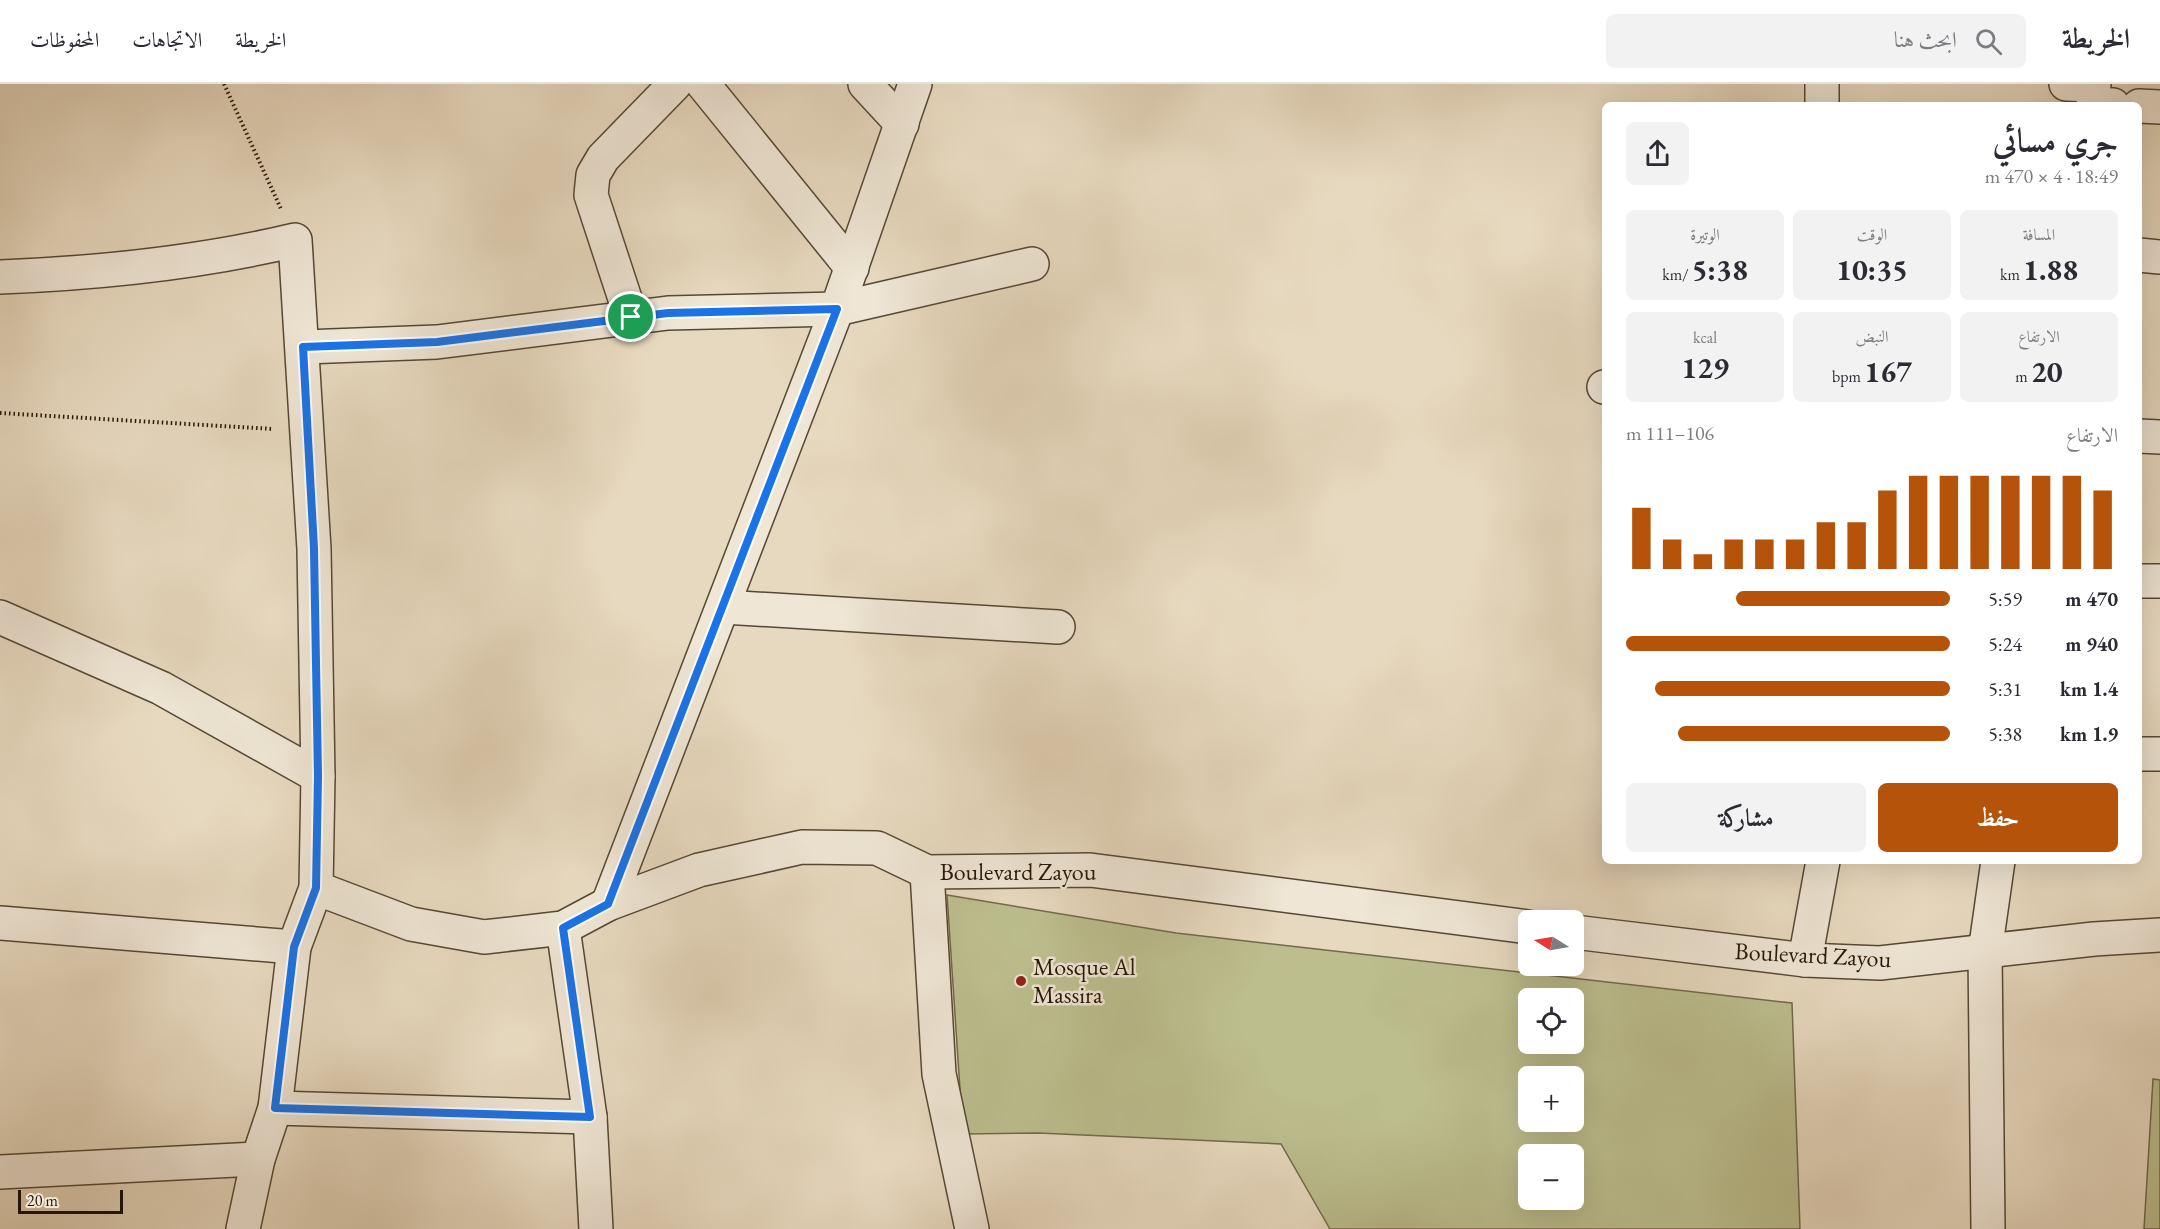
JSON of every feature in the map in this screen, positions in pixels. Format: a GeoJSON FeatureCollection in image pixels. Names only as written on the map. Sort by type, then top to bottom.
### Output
{"type":"FeatureCollection","features":[{"type":"Feature","properties":{"kind":"street"},"geometry":{"type":"LineString","coordinates":[[631,317],[591,195],[593,175],[603,158],[675,84]]}},
{"type":"Feature","properties":{"kind":"street"},"geometry":{"type":"LineString","coordinates":[[703,84],[852,268]]}},
{"type":"Feature","properties":{"kind":"street"},"geometry":{"type":"LineString","coordinates":[[864,84],[903,124]]}},
{"type":"Feature","properties":{"kind":"street"},"geometry":{"type":"LineString","coordinates":[[608,904],[837,309],[915,84]]}},
{"type":"Feature","properties":{"kind":"street"},"geometry":{"type":"LineString","coordinates":[[1822,84],[1822,102]]}},
{"type":"Feature","properties":{"kind":"street"},"geometry":{"type":"LineString","coordinates":[[2142,106],[2160,107]]}},
{"type":"Feature","properties":{"kind":"street"},"geometry":{"type":"LineString","coordinates":[[0,278],[116,269],[231,255],[295,240],[314,549],[318,776],[316,888],[294,947],[275,1108],[258,1160],[243,1229]]}},
{"type":"Feature","properties":{"kind":"street"},"geometry":{"type":"LineString","coordinates":[[2142,255],[2160,257]]}},
{"type":"Feature","properties":{"kind":"street"},"geometry":{"type":"LineString","coordinates":[[303,347],[437,342],[668,313],[837,309],[1032,264]]}},
{"type":"Feature","properties":{"kind":"street"},"geometry":{"type":"LineString","coordinates":[[2142,436],[2160,437]]}},
{"type":"Feature","properties":{"kind":"street"},"geometry":{"type":"LineString","coordinates":[[2142,581],[2160,581]]}},
{"type":"Feature","properties":{"kind":"street"},"geometry":{"type":"LineString","coordinates":[[723,606],[1058,627]]}},
{"type":"Feature","properties":{"kind":"street"},"geometry":{"type":"LineString","coordinates":[[0,617],[162,688],[318,776]]}},
{"type":"Feature","properties":{"kind":"street"},"geometry":{"type":"LineString","coordinates":[[2142,754],[2160,754]]}},
{"type":"Feature","properties":{"kind":"street","name":"Boulevard Zayou"},"geometry":{"type":"LineString","coordinates":[[316,888],[411,924],[484,937],[563,928],[608,904],[699,870],[802,847],[878,848],[927,872],[1090,870],[1320,902],[1518,926]]}},
{"type":"Feature","properties":{"kind":"street"},"geometry":{"type":"LineString","coordinates":[[1805,960],[1821,864]]}},
{"type":"Feature","properties":{"kind":"street"},"geometry":{"type":"LineString","coordinates":[[1988,1229],[1985,952],[1998,864]]}},
{"type":"Feature","properties":{"kind":"street"},"geometry":{"type":"LineString","coordinates":[[927,872],[939,1074],[972,1229]]}},
{"type":"Feature","properties":{"kind":"street"},"geometry":{"type":"LineString","coordinates":[[0,923],[294,947]]}},
{"type":"Feature","properties":{"kind":"street"},"geometry":{"type":"LineString","coordinates":[[563,928],[590,1117],[596,1229]]}},
{"type":"Feature","properties":{"kind":"street","name":"Boulevard Zayou"},"geometry":{"type":"LineString","coordinates":[[1584,933],[1805,960],[1880,963],[2160,935]]}},
{"type":"Feature","properties":{"kind":"street"},"geometry":{"type":"LineString","coordinates":[[275,1108],[590,1117]]}},
{"type":"Feature","properties":{"kind":"street"},"geometry":{"type":"LineString","coordinates":[[0,1172],[258,1160]]}},
{"type":"Feature","properties":{"kind":"path"},"geometry":{"type":"LineString","coordinates":[[224,84],[295,240]]}},
{"type":"Feature","properties":{"kind":"path"},"geometry":{"type":"LineString","coordinates":[[0,412],[307,431]]}},
{"type":"Feature","properties":{"kind":"green space"},"geometry":{"type":"Polygon","coordinates":[[[947,895],[1176,933],[1518,972],[1518,976],[1554,976],[1792,1003],[1800,1229],[1330,1229],[1281,1144],[1038,1133],[963,1134],[947,895]]]}},
{"type":"Feature","properties":{"kind":"green space"},"geometry":{"type":"Polygon","coordinates":[[[2153,1079],[2160,1080],[2160,1229],[2144,1229],[2153,1079]]]}},
{"type":"Feature","properties":{"kind":"place","name":"Mosque Al Massira"},"geometry":{"type":"Point","coordinates":[1021,981]}},
{"type":"Feature","properties":{"kind":"route"},"geometry":{"type":"LineString","coordinates":[[837,309],[608,904],[563,928],[590,1117],[275,1108],[294,947],[316,888],[318,776],[314,549],[303,347],[437,342],[631,317],[668,313],[837,309]]}}]}
